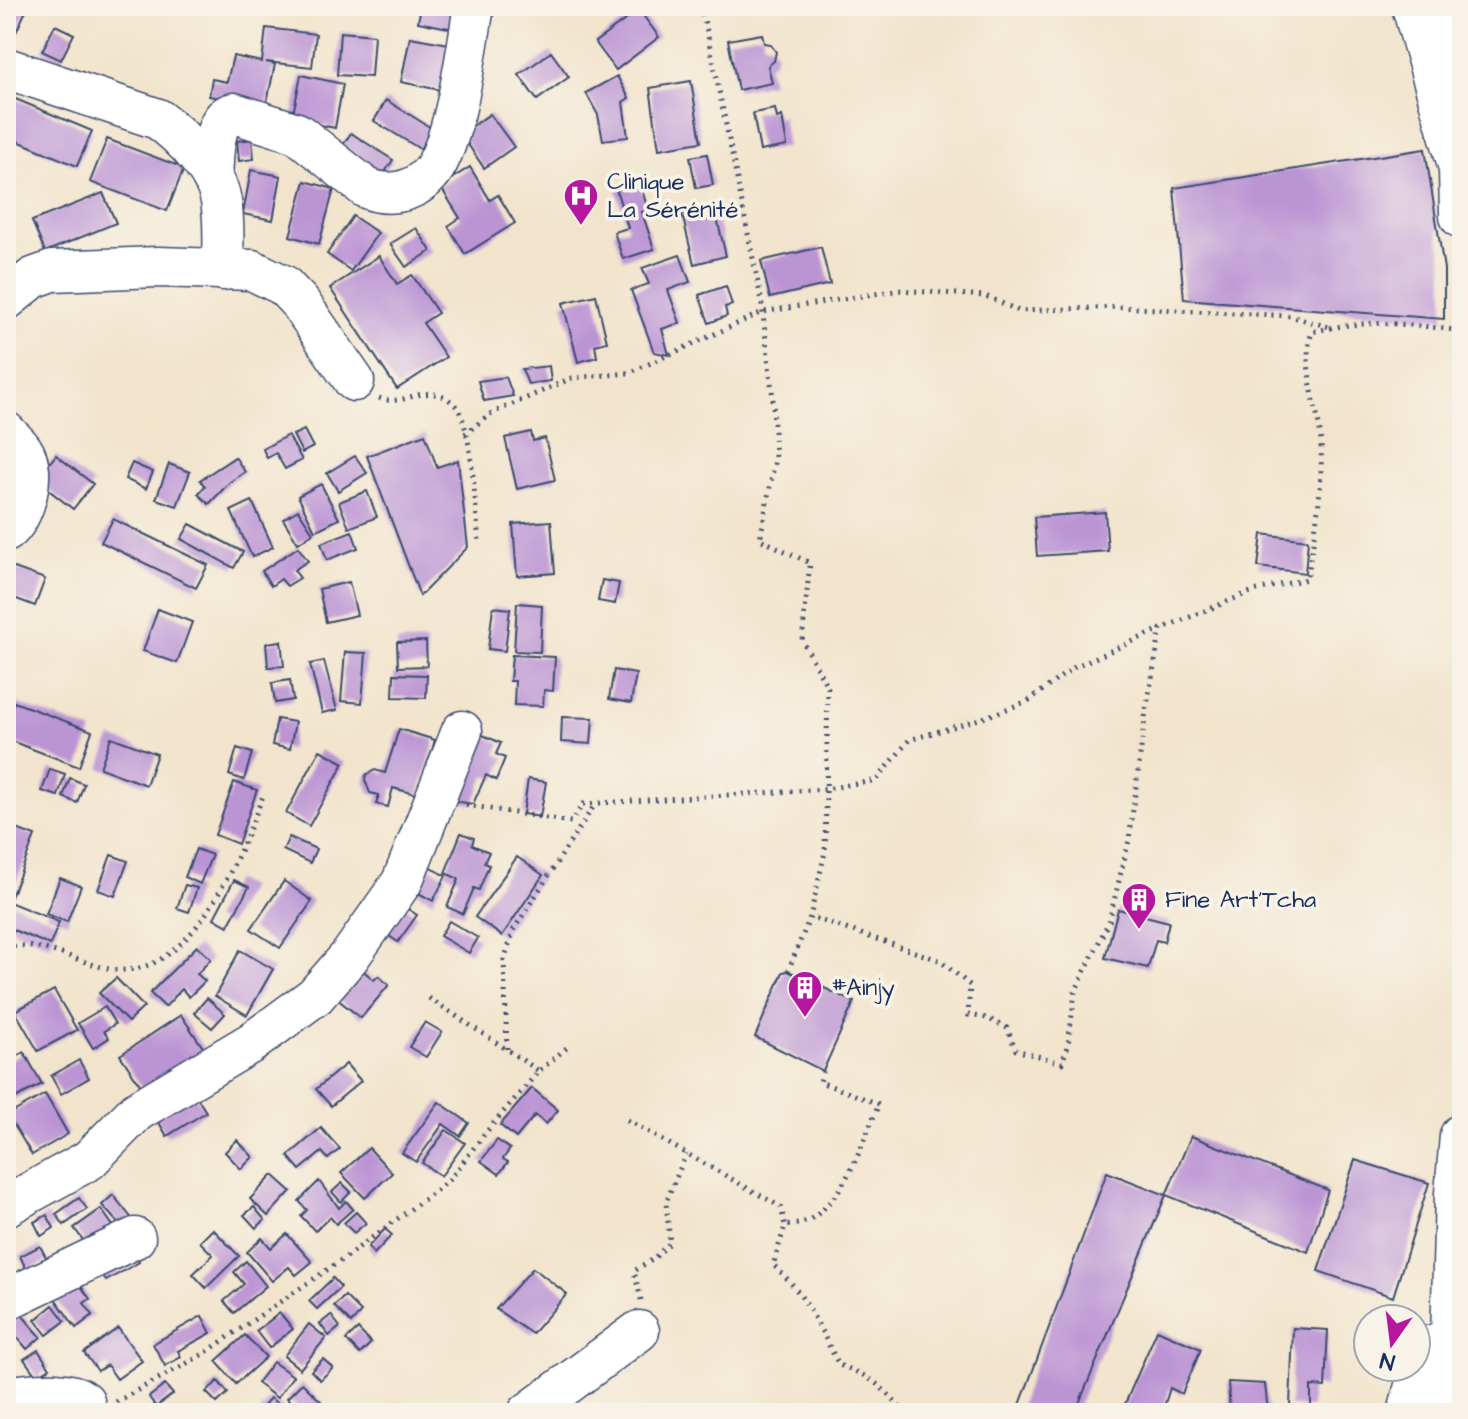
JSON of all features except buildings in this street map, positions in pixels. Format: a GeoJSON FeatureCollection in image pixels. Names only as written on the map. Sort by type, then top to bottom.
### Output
{"type":"FeatureCollection","features":[{"type":"Feature","properties":{"kind":"main road"},"geometry":{"type":"LineString","coordinates":[[1414,6],[1461,168],[1462,216]]}},
{"type":"Feature","properties":{"kind":"main road"},"geometry":{"type":"LineString","coordinates":[[1452,6],[1462,41]]}},
{"type":"Feature","properties":{"kind":"main road"},"geometry":{"type":"LineString","coordinates":[[1451,1413],[1458,1337],[1457,1194],[1462,1136]]}},
{"type":"Feature","properties":{"kind":"street"},"geometry":{"type":"LineString","coordinates":[[212,177],[221,119],[234,113],[297,133],[366,188],[394,193],[408,189],[429,175],[439,160],[452,122],[474,6]]}},
{"type":"Feature","properties":{"kind":"street"},"geometry":{"type":"LineString","coordinates":[[6,68],[158,119],[179,133],[212,177],[221,197],[223,270]]}},
{"type":"Feature","properties":{"kind":"street"},"geometry":{"type":"LineString","coordinates":[[6,300],[33,278],[52,271],[158,267],[252,270],[283,285],[300,303],[354,381]]}},
{"type":"Feature","properties":{"kind":"street"},"geometry":{"type":"LineString","coordinates":[[6,432],[24,452],[28,470],[23,511],[6,532]]}},
{"type":"Feature","properties":{"kind":"street"},"geometry":{"type":"LineString","coordinates":[[6,1206],[89,1160],[137,1111],[251,1043],[315,996],[350,956],[402,882],[462,731]]}},
{"type":"Feature","properties":{"kind":"street"},"geometry":{"type":"LineString","coordinates":[[6,1300],[135,1238]]}},
{"type":"Feature","properties":{"kind":"street"},"geometry":{"type":"LineString","coordinates":[[528,1413],[639,1331]]}},
{"type":"Feature","properties":{"kind":"street"},"geometry":{"type":"LineString","coordinates":[[1408,1413],[1428,1347],[1458,1337]]}},
{"type":"Feature","properties":{"kind":"street"},"geometry":{"type":"LineString","coordinates":[[6,1396],[66,1394],[80,1398],[86,1411]]}},
{"type":"Feature","properties":{"kind":"path"},"geometry":{"type":"LineString","coordinates":[[700,6],[763,312],[773,399],[775,460],[760,539],[810,563],[802,640],[828,688],[825,852],[810,917],[788,971]]}},
{"type":"Feature","properties":{"kind":"path"},"geometry":{"type":"LineString","coordinates":[[465,434],[490,414],[572,378],[629,373],[763,312],[899,290],[986,296],[1019,311],[1149,308],[1290,316],[1330,328]]}},
{"type":"Feature","properties":{"kind":"path"},"geometry":{"type":"LineString","coordinates":[[434,799],[571,822],[583,804],[826,789],[877,780],[909,740],[1028,701],[1076,666],[1253,591],[1307,579],[1321,498],[1321,440],[1306,348],[1312,332],[1392,322],[1462,331]]}},
{"type":"Feature","properties":{"kind":"path"},"geometry":{"type":"LineString","coordinates":[[354,381],[366,393],[387,401],[402,401],[432,393],[446,398],[459,410],[479,540]]}},
{"type":"Feature","properties":{"kind":"path"},"geometry":{"type":"LineString","coordinates":[[810,917],[939,960],[970,985],[968,1015],[987,1018],[1007,1028],[1016,1050],[1062,1063],[1068,1045],[1075,992],[1109,921],[1129,840],[1146,710],[1161,629]]}},
{"type":"Feature","properties":{"kind":"path"},"geometry":{"type":"LineString","coordinates":[[6,948],[17,945],[51,951],[104,969],[153,965],[191,933],[229,878],[263,796]]}},
{"type":"Feature","properties":{"kind":"path"},"geometry":{"type":"LineString","coordinates":[[507,1049],[504,960],[514,929],[596,803]]}},
{"type":"Feature","properties":{"kind":"path"},"geometry":{"type":"LineString","coordinates":[[429,998],[539,1071]]}},
{"type":"Feature","properties":{"kind":"path"},"geometry":{"type":"LineString","coordinates":[[86,1411],[119,1401],[202,1355],[343,1259],[434,1192],[450,1179],[539,1071],[570,1045]]}},
{"type":"Feature","properties":{"kind":"path"},"geometry":{"type":"LineString","coordinates":[[785,1226],[807,1221],[826,1206],[853,1166],[879,1104],[820,1082],[823,1071]]}},
{"type":"Feature","properties":{"kind":"path"},"geometry":{"type":"LineString","coordinates":[[627,1120],[781,1207],[785,1226],[773,1265],[789,1278],[806,1301],[839,1365],[864,1374],[883,1387],[905,1413]]}},
{"type":"Feature","properties":{"kind":"path"},"geometry":{"type":"LineString","coordinates":[[639,1331],[644,1311],[634,1271],[670,1243],[666,1202],[686,1154]]}},
{"type":"Feature","properties":{"kind":"place","name":"Clinique La Sérénité"},"geometry":{"type":"Point","coordinates":[581,227]}},
{"type":"Feature","properties":{"kind":"place","name":"Fine Art'Tcha"},"geometry":{"type":"Point","coordinates":[1139,931]}},
{"type":"Feature","properties":{"kind":"place","name":"#Ainjy"},"geometry":{"type":"Point","coordinates":[805,1019]}}]}
